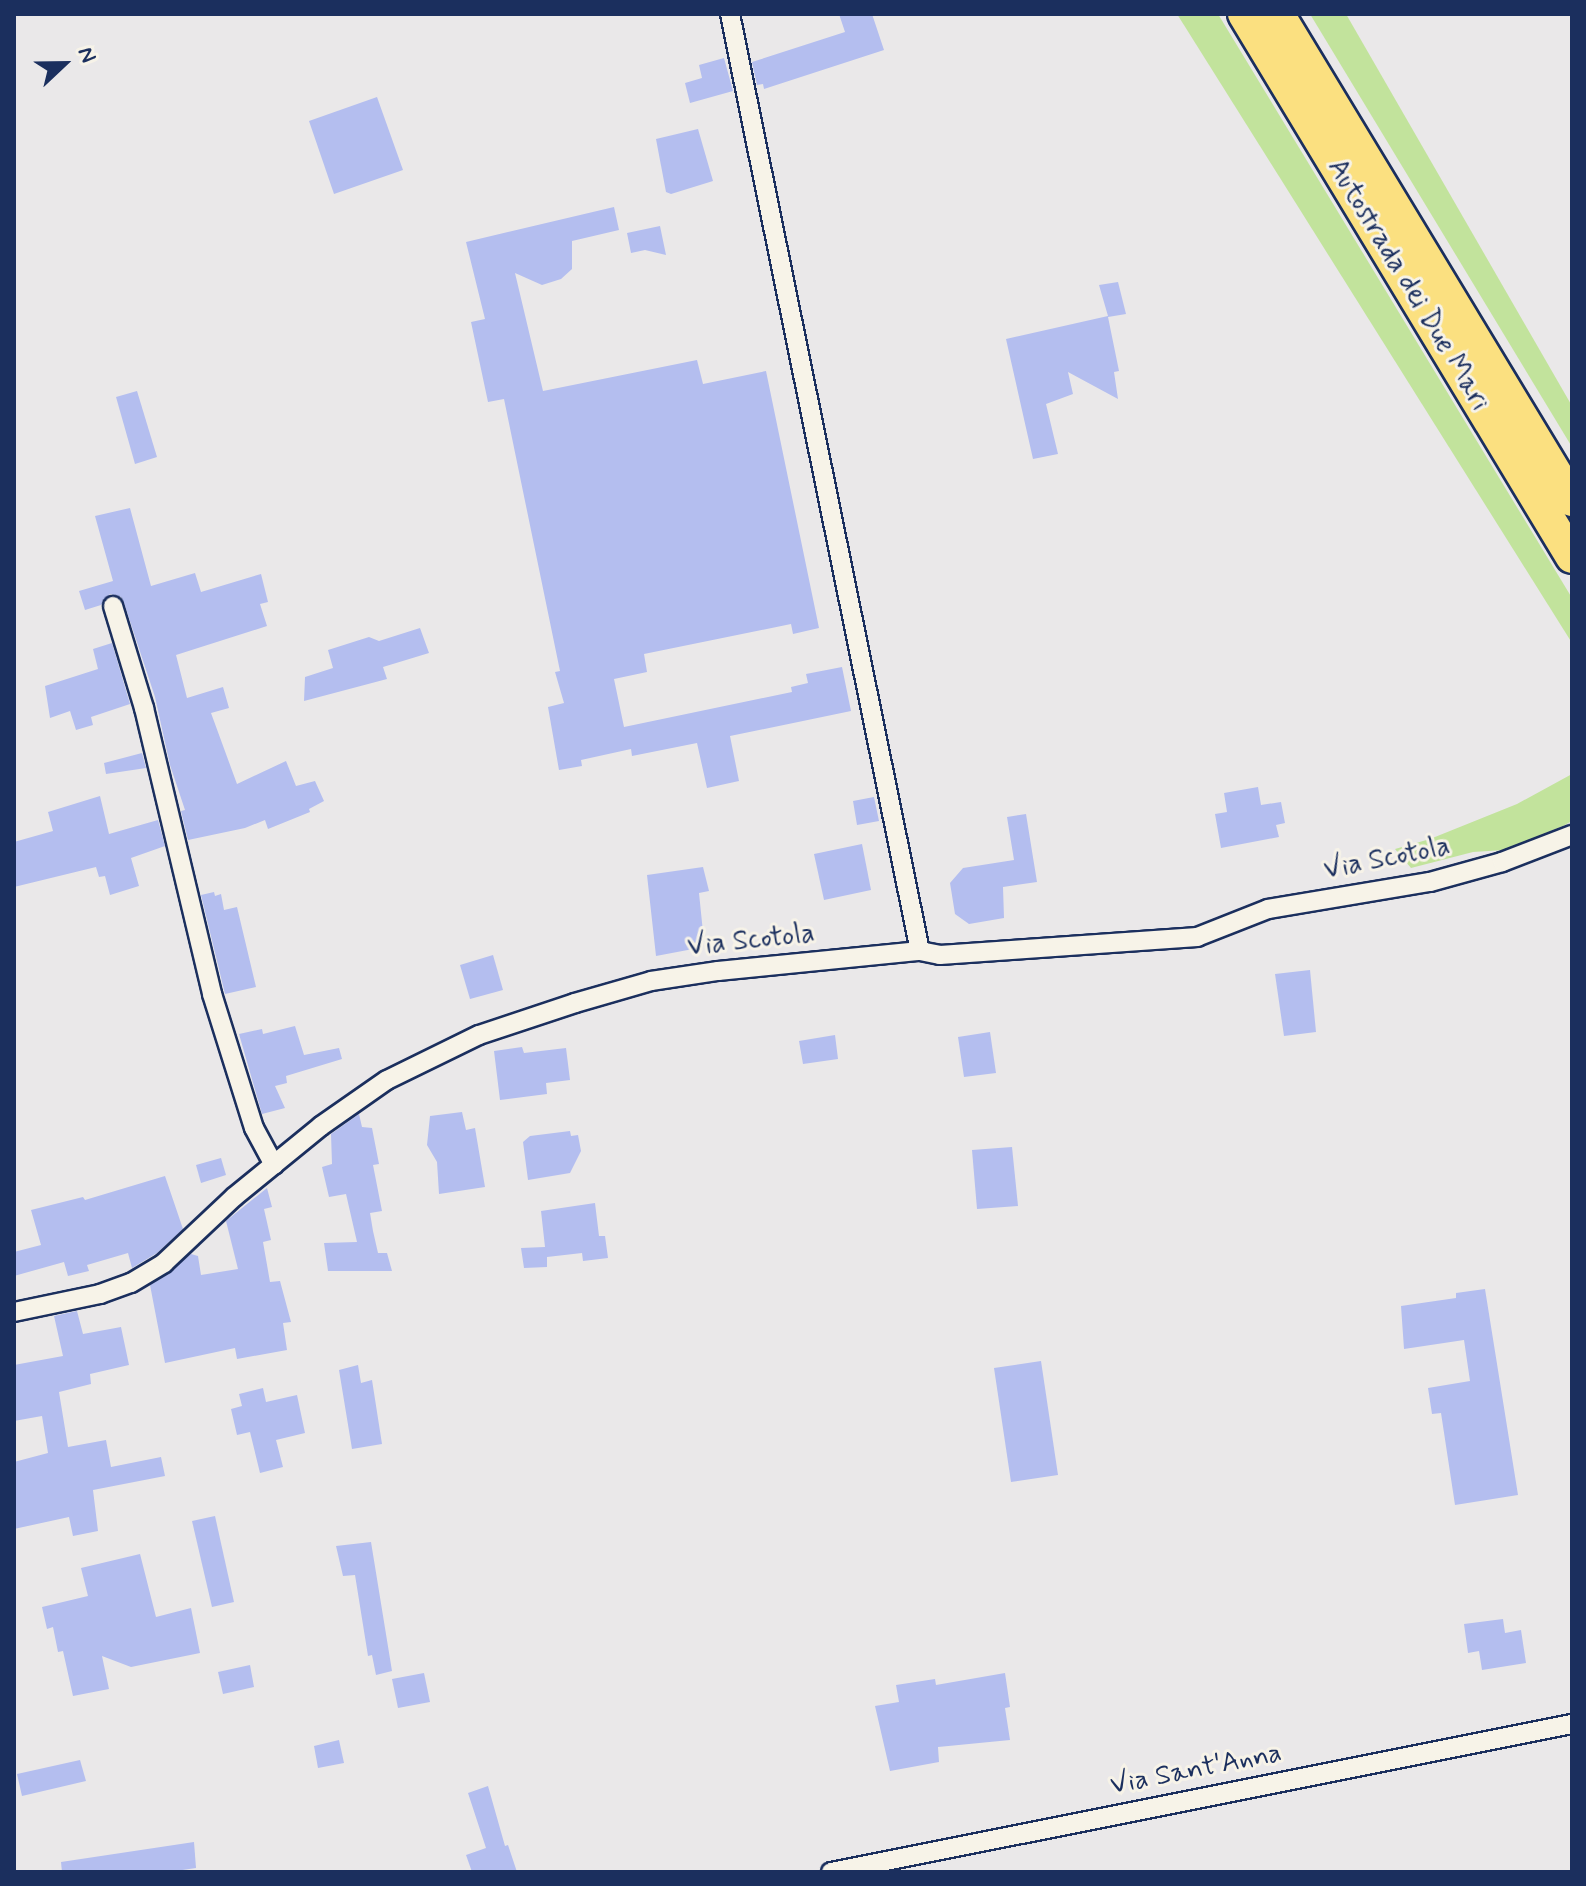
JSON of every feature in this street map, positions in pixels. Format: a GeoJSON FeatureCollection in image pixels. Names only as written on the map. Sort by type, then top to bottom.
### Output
{"type":"FeatureCollection","features":[{"type":"Feature","properties":{"kind":"highway","name":"Autostrada dei Due Mari"},"geometry":{"type":"LineString","coordinates":[[1244,14],[1572,557]]}},
{"type":"Feature","properties":{"kind":"highway","name":"Autostrada dei Due Mari"},"geometry":{"type":"LineString","coordinates":[[1278,14],[1572,500]]}},
{"type":"Feature","properties":{"kind":"street"},"geometry":{"type":"LineString","coordinates":[[730,14],[920,951]]}},
{"type":"Feature","properties":{"kind":"street"},"geometry":{"type":"LineString","coordinates":[[113,606],[144,708],[212,994],[254,1128],[274,1165]]}},
{"type":"Feature","properties":{"kind":"street","name":"Via Scotola"},"geometry":{"type":"LineString","coordinates":[[14,1312],[100,1294],[131,1283],[164,1263],[274,1165],[387,1080],[479,1035],[575,1003],[664,979],[920,951],[940,955],[1197,937],[1268,909],[1430,882],[1502,862],[1572,835]]}},
{"type":"Feature","properties":{"kind":"street","name":"Via Sant'Anna"},"geometry":{"type":"LineString","coordinates":[[831,1872],[1572,1724]]}},
{"type":"Feature","properties":{"kind":"green space"},"geometry":{"type":"Polygon","coordinates":[[[1177,14],[1218,14],[1572,598],[1572,643],[1177,14]]]}},
{"type":"Feature","properties":{"kind":"green space"},"geometry":{"type":"Polygon","coordinates":[[[1310,14],[1346,14],[1572,406],[1572,447],[1310,14]]]}},
{"type":"Feature","properties":{"kind":"green space"},"geometry":{"type":"Polygon","coordinates":[[[1572,774],[1572,821],[1563,826],[1504,850],[1473,852],[1411,868],[1395,849],[1430,839],[1517,804],[1572,774]]]}},
{"type":"Feature","properties":{"kind":"building"},"geometry":{"type":"Polygon","coordinates":[[[839,14],[872,14],[884,50],[764,89],[763,84],[757,85],[752,62],[845,32],[839,14]]]}},
{"type":"Feature","properties":{"kind":"building"},"geometry":{"type":"Polygon","coordinates":[[[724,58],[733,91],[690,103],[685,83],[702,78],[699,65],[724,58]]]}},
{"type":"Feature","properties":{"kind":"building"},"geometry":{"type":"Polygon","coordinates":[[[377,97],[403,170],[334,194],[309,121],[377,97]]]}},
{"type":"Feature","properties":{"kind":"building"},"geometry":{"type":"Polygon","coordinates":[[[698,129],[713,181],[671,194],[666,192],[656,139],[698,129]]]}},
{"type":"Feature","properties":{"kind":"building"},"geometry":{"type":"Polygon","coordinates":[[[614,207],[619,230],[572,241],[572,269],[561,279],[542,285],[515,273],[543,391],[697,360],[703,384],[766,371],[819,628],[793,634],[791,624],[644,654],[647,672],[614,679],[624,727],[792,692],[791,687],[808,683],[806,674],[842,667],[851,711],[730,736],[739,781],[707,788],[697,743],[632,756],[631,749],[581,760],[582,766],[559,770],[548,707],[564,703],[555,672],[560,671],[504,399],[488,402],[471,322],[485,319],[466,242],[614,207]]]}},
{"type":"Feature","properties":{"kind":"building"},"geometry":{"type":"Polygon","coordinates":[[[660,226],[666,255],[645,250],[631,253],[627,233],[660,226]]]}},
{"type":"Feature","properties":{"kind":"building"},"geometry":{"type":"Polygon","coordinates":[[[1118,282],[1126,314],[1108,317],[1119,371],[1114,372],[1118,399],[1068,372],[1073,394],[1046,404],[1058,454],[1033,459],[1006,339],[1108,316],[1099,285],[1118,282]]]}},
{"type":"Feature","properties":{"kind":"building"},"geometry":{"type":"Polygon","coordinates":[[[137,391],[157,457],[135,464],[116,397],[137,391]]]}},
{"type":"Feature","properties":{"kind":"building"},"geometry":{"type":"Polygon","coordinates":[[[130,508],[151,586],[195,573],[201,592],[261,574],[268,602],[260,604],[267,626],[176,655],[187,698],[223,687],[229,708],[211,713],[237,784],[286,761],[296,786],[315,781],[324,801],[309,809],[310,812],[268,829],[265,820],[245,828],[188,840],[181,811],[185,810],[170,765],[155,697],[124,603],[121,597],[110,594],[101,605],[85,610],[79,591],[113,581],[95,516],[130,508]]]}},
{"type":"Feature","properties":{"kind":"building"},"geometry":{"type":"Polygon","coordinates":[[[420,628],[429,653],[383,667],[387,679],[304,701],[305,677],[333,668],[328,650],[369,637],[379,641],[420,628]]]}},
{"type":"Feature","properties":{"kind":"building"},"geometry":{"type":"Polygon","coordinates":[[[112,643],[130,704],[91,717],[93,725],[76,730],[70,711],[50,718],[45,686],[98,669],[93,649],[112,643]]]}},
{"type":"Feature","properties":{"kind":"building"},"geometry":{"type":"Polygon","coordinates":[[[142,753],[146,768],[106,774],[104,763],[142,753]]]}},
{"type":"Feature","properties":{"kind":"building"},"geometry":{"type":"Polygon","coordinates":[[[1258,787],[1261,805],[1281,802],[1285,823],[1276,825],[1279,837],[1221,848],[1215,814],[1227,812],[1224,793],[1258,787]]]}},
{"type":"Feature","properties":{"kind":"building"},"geometry":{"type":"Polygon","coordinates":[[[100,796],[109,834],[158,820],[165,846],[131,858],[139,886],[110,895],[105,876],[99,877],[96,867],[14,887],[14,842],[53,831],[48,812],[100,796]]]}},
{"type":"Feature","properties":{"kind":"building"},"geometry":{"type":"Polygon","coordinates":[[[874,797],[879,821],[857,825],[853,801],[874,797]]]}},
{"type":"Feature","properties":{"kind":"building"},"geometry":{"type":"Polygon","coordinates":[[[1026,814],[1037,882],[1003,887],[1004,918],[969,924],[955,914],[950,883],[963,868],[1014,860],[1007,817],[1026,814]]]}},
{"type":"Feature","properties":{"kind":"building"},"geometry":{"type":"Polygon","coordinates":[[[862,844],[871,890],[824,900],[814,854],[862,844]]]}},
{"type":"Feature","properties":{"kind":"building"},"geometry":{"type":"Polygon","coordinates":[[[703,867],[709,891],[699,893],[704,942],[692,944],[693,949],[656,956],[647,875],[703,867]]]}},
{"type":"Feature","properties":{"kind":"building"},"geometry":{"type":"Polygon","coordinates":[[[214,892],[215,896],[221,894],[224,910],[237,907],[256,987],[225,994],[201,895],[214,892]]]}},
{"type":"Feature","properties":{"kind":"building"},"geometry":{"type":"Polygon","coordinates":[[[493,955],[503,990],[470,999],[460,965],[493,955]]]}},
{"type":"Feature","properties":{"kind":"building"},"geometry":{"type":"Polygon","coordinates":[[[1310,970],[1316,1032],[1284,1036],[1275,974],[1310,970]]]}},
{"type":"Feature","properties":{"kind":"building"},"geometry":{"type":"Polygon","coordinates":[[[295,1026],[304,1055],[339,1048],[342,1059],[286,1076],[287,1083],[275,1086],[285,1108],[262,1114],[239,1034],[262,1029],[263,1034],[295,1026]]]}},
{"type":"Feature","properties":{"kind":"building"},"geometry":{"type":"Polygon","coordinates":[[[990,1032],[996,1073],[964,1077],[958,1037],[990,1032]]]}},
{"type":"Feature","properties":{"kind":"building"},"geometry":{"type":"Polygon","coordinates":[[[835,1035],[838,1059],[803,1064],[799,1041],[835,1035]]]}},
{"type":"Feature","properties":{"kind":"building"},"geometry":{"type":"Polygon","coordinates":[[[522,1047],[524,1053],[566,1048],[570,1080],[546,1083],[547,1094],[500,1100],[494,1051],[522,1047]]]}},
{"type":"Feature","properties":{"kind":"building"},"geometry":{"type":"Polygon","coordinates":[[[462,1112],[466,1130],[475,1128],[485,1187],[439,1194],[437,1162],[427,1145],[430,1116],[462,1112]]]}},
{"type":"Feature","properties":{"kind":"building"},"geometry":{"type":"Polygon","coordinates":[[[359,1114],[362,1127],[372,1128],[379,1164],[373,1165],[382,1211],[370,1213],[373,1231],[378,1253],[387,1253],[392,1271],[328,1271],[324,1243],[357,1242],[346,1194],[329,1197],[322,1167],[332,1164],[331,1134],[359,1114]]]}},
{"type":"Feature","properties":{"kind":"building"},"geometry":{"type":"Polygon","coordinates":[[[570,1131],[571,1136],[578,1135],[581,1151],[570,1173],[528,1180],[523,1142],[530,1136],[570,1131]]]}},
{"type":"Feature","properties":{"kind":"building"},"geometry":{"type":"Polygon","coordinates":[[[1012,1147],[1018,1206],[977,1209],[972,1150],[1012,1147]]]}},
{"type":"Feature","properties":{"kind":"building"},"geometry":{"type":"Polygon","coordinates":[[[221,1158],[226,1175],[201,1183],[196,1165],[221,1158]]]}},
{"type":"Feature","properties":{"kind":"building"},"geometry":{"type":"Polygon","coordinates":[[[165,1176],[183,1229],[157,1253],[132,1268],[128,1253],[87,1265],[89,1271],[68,1276],[64,1262],[14,1276],[14,1252],[41,1245],[31,1210],[83,1197],[85,1200],[165,1176]]]}},
{"type":"Feature","properties":{"kind":"building"},"geometry":{"type":"Polygon","coordinates":[[[267,1188],[272,1207],[264,1209],[271,1240],[263,1242],[270,1282],[280,1281],[291,1322],[283,1323],[287,1350],[237,1359],[235,1348],[165,1363],[150,1285],[191,1254],[198,1256],[201,1275],[238,1269],[226,1221],[267,1188]]]}},
{"type":"Feature","properties":{"kind":"building"},"geometry":{"type":"Polygon","coordinates":[[[595,1203],[599,1236],[605,1236],[608,1258],[583,1261],[582,1253],[547,1257],[547,1267],[524,1268],[521,1248],[545,1247],[541,1211],[595,1203]]]}},
{"type":"Feature","properties":{"kind":"building"},"geometry":{"type":"Polygon","coordinates":[[[1485,1289],[1518,1495],[1455,1505],[1441,1413],[1432,1414],[1428,1388],[1470,1381],[1464,1340],[1404,1349],[1401,1306],[1456,1298],[1456,1293],[1485,1289]]]}},
{"type":"Feature","properties":{"kind":"building"},"geometry":{"type":"Polygon","coordinates":[[[77,1311],[83,1334],[121,1327],[129,1365],[90,1374],[91,1384],[59,1392],[68,1447],[106,1440],[111,1467],[161,1457],[165,1476],[93,1490],[98,1531],[73,1536],[69,1517],[14,1529],[14,1462],[48,1453],[42,1416],[14,1421],[14,1365],[63,1356],[54,1316],[77,1311]]]}},
{"type":"Feature","properties":{"kind":"building"},"geometry":{"type":"Polygon","coordinates":[[[1041,1361],[1058,1475],[1011,1482],[994,1368],[1041,1361]]]}},
{"type":"Feature","properties":{"kind":"building"},"geometry":{"type":"Polygon","coordinates":[[[358,1365],[361,1383],[372,1380],[382,1444],[352,1449],[339,1370],[358,1365]]]}},
{"type":"Feature","properties":{"kind":"building"},"geometry":{"type":"Polygon","coordinates":[[[263,1388],[266,1402],[297,1395],[305,1433],[276,1440],[283,1467],[260,1473],[250,1432],[237,1435],[231,1409],[242,1406],[239,1394],[263,1388]]]}},
{"type":"Feature","properties":{"kind":"building"},"geometry":{"type":"Polygon","coordinates":[[[215,1516],[234,1602],[212,1607],[192,1521],[215,1516]]]}},
{"type":"Feature","properties":{"kind":"building"},"geometry":{"type":"Polygon","coordinates":[[[371,1542],[392,1671],[376,1675],[372,1655],[368,1656],[355,1575],[343,1576],[336,1546],[371,1542]]]}},
{"type":"Feature","properties":{"kind":"building"},"geometry":{"type":"Polygon","coordinates":[[[140,1554],[156,1617],[191,1608],[200,1653],[131,1667],[102,1656],[109,1689],[73,1696],[63,1651],[58,1652],[53,1627],[47,1629],[42,1607],[88,1596],[81,1568],[140,1554]]]}},
{"type":"Feature","properties":{"kind":"building"},"geometry":{"type":"Polygon","coordinates":[[[1503,1619],[1505,1633],[1521,1630],[1526,1663],[1482,1670],[1479,1651],[1468,1653],[1464,1624],[1503,1619]]]}},
{"type":"Feature","properties":{"kind":"building"},"geometry":{"type":"Polygon","coordinates":[[[250,1665],[254,1687],[223,1694],[218,1672],[250,1665]]]}},
{"type":"Feature","properties":{"kind":"building"},"geometry":{"type":"Polygon","coordinates":[[[424,1673],[430,1702],[398,1708],[392,1679],[424,1673]]]}},
{"type":"Feature","properties":{"kind":"building"},"geometry":{"type":"Polygon","coordinates":[[[1005,1673],[1010,1707],[1005,1708],[1010,1740],[938,1747],[939,1762],[890,1771],[875,1706],[899,1702],[896,1685],[935,1679],[936,1685],[1005,1673]]]}},
{"type":"Feature","properties":{"kind":"building"},"geometry":{"type":"Polygon","coordinates":[[[339,1740],[344,1763],[318,1768],[314,1746],[339,1740]]]}},
{"type":"Feature","properties":{"kind":"building"},"geometry":{"type":"Polygon","coordinates":[[[80,1760],[86,1781],[22,1796],[17,1774],[80,1760]]]}},
{"type":"Feature","properties":{"kind":"building"},"geometry":{"type":"Polygon","coordinates":[[[488,1786],[505,1846],[508,1845],[517,1872],[472,1872],[466,1855],[486,1848],[468,1793],[488,1786]]]}},
{"type":"Feature","properties":{"kind":"building"},"geometry":{"type":"Polygon","coordinates":[[[194,1842],[196,1868],[169,1872],[62,1872],[61,1862],[194,1842]]]}}]}
